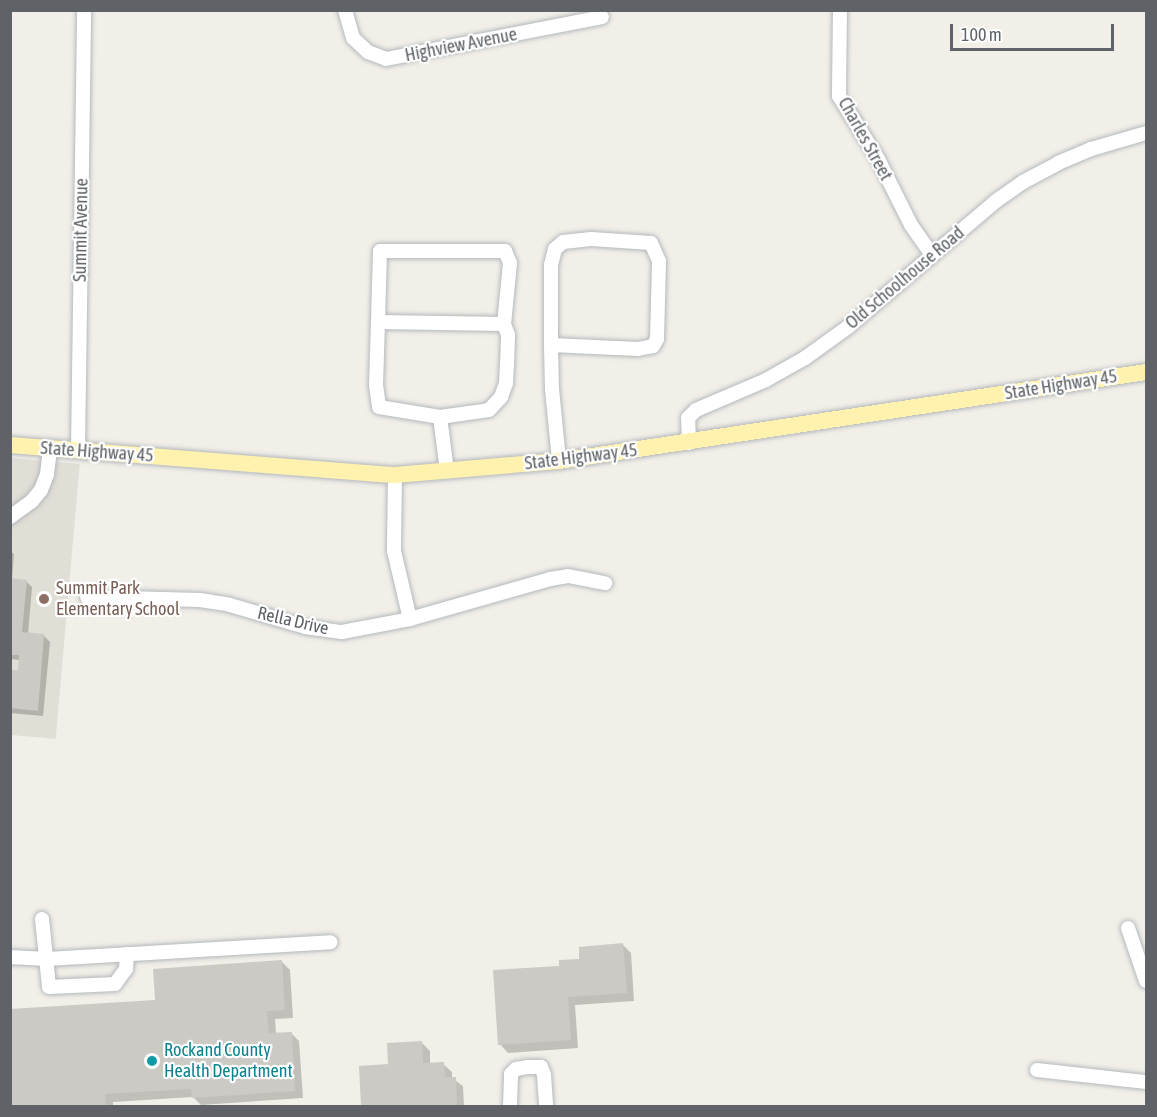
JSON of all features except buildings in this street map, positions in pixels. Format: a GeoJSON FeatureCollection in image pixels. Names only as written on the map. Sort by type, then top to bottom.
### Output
{"type":"FeatureCollection","features":[{"type":"Feature","properties":{"kind":"main road","name":"State Highway 45"},"geometry":{"type":"LineString","coordinates":[[10,445],[395,475],[559,461],[1146,372]]}},
{"type":"Feature","properties":{"kind":"street","name":"Summit Avenue"},"geometry":{"type":"LineString","coordinates":[[78,450],[84,10]]}},
{"type":"Feature","properties":{"kind":"street","name":"Highview Avenue"},"geometry":{"type":"LineString","coordinates":[[345,10],[353,38],[368,52],[386,59],[602,17]]}},
{"type":"Feature","properties":{"kind":"street","name":"Charles Street"},"geometry":{"type":"LineString","coordinates":[[840,10],[839,96],[878,159],[911,225],[932,255]]}},
{"type":"Feature","properties":{"kind":"street","name":"Old Schoolhouse Road"},"geometry":{"type":"LineString","coordinates":[[689,443],[688,418],[696,410],[766,380],[806,358],[848,327],[932,255],[1023,182],[1058,163],[1091,149],[1146,134]]}},
{"type":"Feature","properties":{"kind":"street"},"geometry":{"type":"LineString","coordinates":[[551,345],[638,349],[653,346],[657,339],[658,261],[651,243],[591,239],[563,242],[555,249],[551,265],[551,345],[553,412],[559,461]]}},
{"type":"Feature","properties":{"kind":"street"},"geometry":{"type":"LineString","coordinates":[[380,251],[505,251],[510,263],[504,324],[508,334],[506,375],[501,397],[489,410],[440,417],[379,407],[376,385],[378,322],[380,251]]}},
{"type":"Feature","properties":{"kind":"street"},"geometry":{"type":"LineString","coordinates":[[378,322],[504,324]]}},
{"type":"Feature","properties":{"kind":"street"},"geometry":{"type":"LineString","coordinates":[[440,417],[447,471]]}},
{"type":"Feature","properties":{"kind":"street"},"geometry":{"type":"LineString","coordinates":[[10,517],[32,501],[41,490],[47,474],[50,448]]}},
{"type":"Feature","properties":{"kind":"street"},"geometry":{"type":"LineString","coordinates":[[395,475],[394,551],[410,619]]}},
{"type":"Feature","properties":{"kind":"street","name":"Rella Drive"},"geometry":{"type":"LineString","coordinates":[[87,597],[200,600],[231,605],[305,627],[342,632],[410,619],[550,579],[568,576],[605,583]]}},
{"type":"Feature","properties":{"kind":"street"},"geometry":{"type":"LineString","coordinates":[[42,919],[49,987],[115,984],[122,978],[126,969],[127,954]]}},
{"type":"Feature","properties":{"kind":"street"},"geometry":{"type":"LineString","coordinates":[[1128,928],[1146,981]]}},
{"type":"Feature","properties":{"kind":"street"},"geometry":{"type":"LineString","coordinates":[[10,957],[47,959],[330,942]]}},
{"type":"Feature","properties":{"kind":"street"},"geometry":{"type":"LineString","coordinates":[[510,1107],[511,1074],[516,1069],[541,1067],[544,1075],[546,1107]]}},
{"type":"Feature","properties":{"kind":"street"},"geometry":{"type":"LineString","coordinates":[[1037,1070],[1146,1082]]}},
{"type":"Feature","properties":{"kind":"shaded area","name":"Summit Park Elementary School"},"geometry":{"type":"Polygon","coordinates":[[[11,458],[80,464],[56,739],[10,735],[11,458]]]}},
{"type":"Feature","properties":{"kind":"place","name":"Summit Park Elementary School"},"geometry":{"type":"Point","coordinates":[44,599]}},
{"type":"Feature","properties":{"kind":"place","name":"Rockand County Health Department"},"geometry":{"type":"Point","coordinates":[152,1061]}}]}
